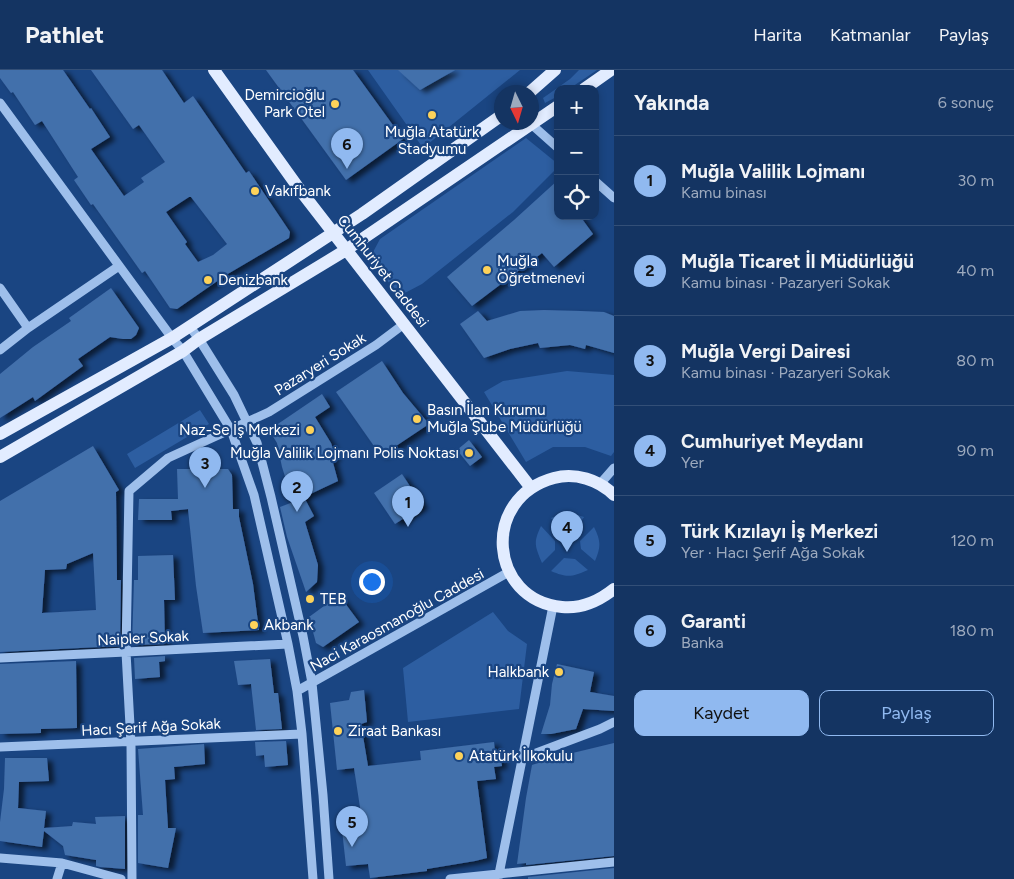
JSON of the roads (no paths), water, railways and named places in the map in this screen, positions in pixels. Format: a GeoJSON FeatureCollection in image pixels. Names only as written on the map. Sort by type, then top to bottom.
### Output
{"type":"FeatureCollection","features":[{"type":"Feature","properties":{"kind":"main road","name":"Cumhuriyet Caddesi"},"geometry":{"type":"LineString","coordinates":[[214,70],[300,190],[531,488]]}},
{"type":"Feature","properties":{"kind":"main road"},"geometry":{"type":"LineString","coordinates":[[538,85],[555,70]]}},
{"type":"Feature","properties":{"kind":"main road"},"geometry":{"type":"LineString","coordinates":[[590,85],[611,70]]}},
{"type":"Feature","properties":{"kind":"main road"},"geometry":{"type":"LineString","coordinates":[[539,118],[554,109]]}},
{"type":"Feature","properties":{"kind":"main road"},"geometry":{"type":"LineString","coordinates":[[0,434],[172,338],[362,214],[494,121]]}},
{"type":"Feature","properties":{"kind":"main road"},"geometry":{"type":"LineString","coordinates":[[0,457],[183,351],[199,339],[346,250],[521,130]]}},
{"type":"Feature","properties":{"kind":"main road"},"geometry":{"type":"LineString","coordinates":[[614,495],[600,484],[572,476],[544,481],[531,488],[514,504],[504,526],[502,542],[509,572],[527,594],[540,601],[553,606],[570,608],[587,605],[603,598],[614,589]]}},
{"type":"Feature","properties":{"kind":"street"},"geometry":{"type":"LineString","coordinates":[[1,106],[183,351],[231,430],[254,495],[297,691],[313,879]]}},
{"type":"Feature","properties":{"kind":"street"},"geometry":{"type":"LineString","coordinates":[[539,130],[554,144]]}},
{"type":"Feature","properties":{"kind":"street"},"geometry":{"type":"LineString","coordinates":[[599,185],[614,198]]}},
{"type":"Feature","properties":{"kind":"street"},"geometry":{"type":"LineString","coordinates":[[0,350],[28,328],[119,266]]}},
{"type":"Feature","properties":{"kind":"street"},"geometry":{"type":"LineString","coordinates":[[0,288],[28,328]]}},
{"type":"Feature","properties":{"kind":"street","name":"Pazaryeri Sokak"},"geometry":{"type":"LineString","coordinates":[[132,879],[131,742],[126,652],[129,491],[168,458],[269,412],[368,350],[404,324]]}},
{"type":"Feature","properties":{"kind":"street"},"geometry":{"type":"LineString","coordinates":[[190,326],[234,395],[257,443],[271,497],[304,636],[312,683],[329,879]]}},
{"type":"Feature","properties":{"kind":"street"},"geometry":{"type":"LineString","coordinates":[[600,484],[614,468]]}},
{"type":"Feature","properties":{"kind":"street","name":"Naci Karaosmanoğlu Caddesi"},"geometry":{"type":"LineString","coordinates":[[297,691],[509,572]]}},
{"type":"Feature","properties":{"kind":"street"},"geometry":{"type":"LineString","coordinates":[[498,876],[553,606]]}},
{"type":"Feature","properties":{"kind":"street","name":"Naipler Sokak"},"geometry":{"type":"LineString","coordinates":[[0,658],[288,644]]}},
{"type":"Feature","properties":{"kind":"street"},"geometry":{"type":"LineString","coordinates":[[523,758],[614,722]]}},
{"type":"Feature","properties":{"kind":"street","name":"Hacı Şerif Ağa Sokak"},"geometry":{"type":"LineString","coordinates":[[0,747],[302,734]]}},
{"type":"Feature","properties":{"kind":"street"},"geometry":{"type":"LineString","coordinates":[[0,858],[62,863],[121,879]]}},
{"type":"Feature","properties":{"kind":"street"},"geometry":{"type":"LineString","coordinates":[[450,879],[498,876],[614,862]]}},
{"type":"Feature","properties":{"kind":"street"},"geometry":{"type":"LineString","coordinates":[[57,879],[62,863]]}},
{"type":"Feature","properties":{"kind":"place","name":"Demircioğlu Park Otel"},"geometry":{"type":"Point","coordinates":[335,104]}},
{"type":"Feature","properties":{"kind":"place","name":"Muğla Atatürk Stadyumu"},"geometry":{"type":"Point","coordinates":[432,115]}},
{"type":"Feature","properties":{"kind":"place","name":"Garanti"},"geometry":{"type":"Point","coordinates":[347,169]}},
{"type":"Feature","properties":{"kind":"place","name":"Vakıfbank"},"geometry":{"type":"Point","coordinates":[255,191]}},
{"type":"Feature","properties":{"kind":"place","name":"Muğla Öğretmenevi"},"geometry":{"type":"Point","coordinates":[487,270]}},
{"type":"Feature","properties":{"kind":"place","name":"Denizbank"},"geometry":{"type":"Point","coordinates":[208,280]}},
{"type":"Feature","properties":{"kind":"place","name":"Basın İlan Kurumu Muğla Şube Müdürlüğü"},"geometry":{"type":"Point","coordinates":[417,419]}},
{"type":"Feature","properties":{"kind":"place","name":"Naz-Se İş Merkezi"},"geometry":{"type":"Point","coordinates":[310,430]}},
{"type":"Feature","properties":{"kind":"place","name":"Muğla Valilik Lojmanı Polis Noktası"},"geometry":{"type":"Point","coordinates":[469,453]}},
{"type":"Feature","properties":{"kind":"place","name":"Muğla Vergi Dairesi"},"geometry":{"type":"Point","coordinates":[205,488]}},
{"type":"Feature","properties":{"kind":"place","name":"Muğla Ticaret İl Müdürlüğü"},"geometry":{"type":"Point","coordinates":[297,512]}},
{"type":"Feature","properties":{"kind":"place","name":"Muğla Valilik Lojmanı"},"geometry":{"type":"Point","coordinates":[408,527]}},
{"type":"Feature","properties":{"kind":"place","name":"Cumhuriyet Meydanı"},"geometry":{"type":"Point","coordinates":[567,552]}},
{"type":"Feature","properties":{"kind":"place","name":"TEB"},"geometry":{"type":"Point","coordinates":[310,599]}},
{"type":"Feature","properties":{"kind":"place","name":"Akbank"},"geometry":{"type":"Point","coordinates":[254,625]}},
{"type":"Feature","properties":{"kind":"place","name":"Halkbank"},"geometry":{"type":"Point","coordinates":[559,672]}},
{"type":"Feature","properties":{"kind":"place","name":"Ziraat Bankası"},"geometry":{"type":"Point","coordinates":[338,731]}},
{"type":"Feature","properties":{"kind":"place","name":"Atatürk İlkokulu"},"geometry":{"type":"Point","coordinates":[459,756]}},
{"type":"Feature","properties":{"kind":"place","name":"Türk Kızılayı İş Merkezi"},"geometry":{"type":"Point","coordinates":[352,847]}}]}
